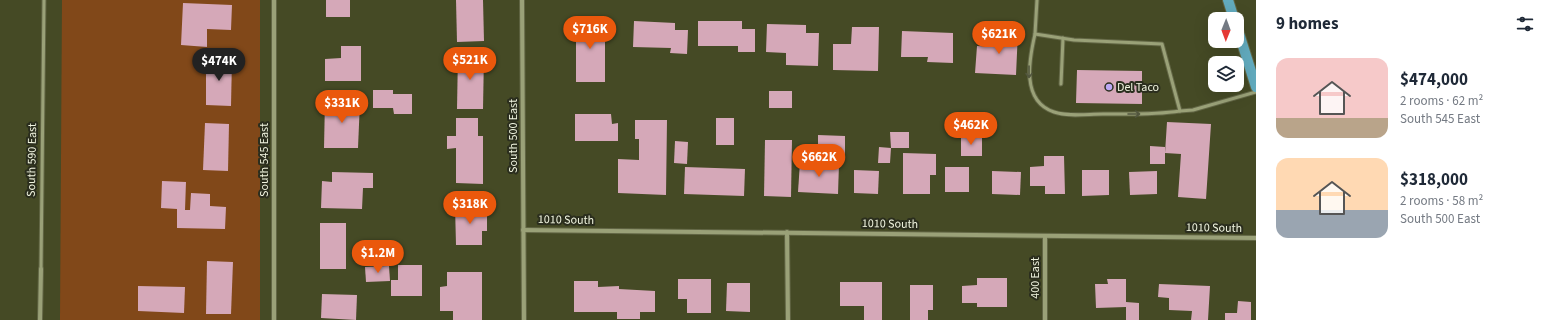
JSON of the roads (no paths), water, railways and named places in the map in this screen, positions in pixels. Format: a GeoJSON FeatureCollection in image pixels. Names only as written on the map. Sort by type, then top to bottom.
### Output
{"type":"FeatureCollection","features":[{"type":"Feature","properties":{"kind":"main road"},"geometry":{"type":"LineString","coordinates":[[1228,0],[1232,12]]}},
{"type":"Feature","properties":{"kind":"main road"},"geometry":{"type":"LineString","coordinates":[[1244,46],[1254,74],[1256,88]]}},
{"type":"Feature","properties":{"kind":"street","name":"South 545 East"},"geometry":{"type":"LineString","coordinates":[[274,0],[274,320]]}},
{"type":"Feature","properties":{"kind":"street","name":"South 500 East"},"geometry":{"type":"LineString","coordinates":[[522,0],[524,320]]}},
{"type":"Feature","properties":{"kind":"street","name":"1010 South"},"geometry":{"type":"LineString","coordinates":[[523,230],[1256,238]]}},
{"type":"Feature","properties":{"kind":"street"},"geometry":{"type":"LineString","coordinates":[[787,232],[788,320]]}},
{"type":"Feature","properties":{"kind":"street","name":"400 East"},"geometry":{"type":"LineString","coordinates":[[1045,236],[1045,320]]}},
{"type":"Feature","properties":{"kind":"street","name":"South 590 East"},"geometry":{"type":"LineString","coordinates":[[40,269],[40,320]]}},
{"type":"Feature","properties":{"kind":"lane","name":"South 590 East"},"geometry":{"type":"LineString","coordinates":[[40,269],[44,0]]}},
{"type":"Feature","properties":{"kind":"lane"},"geometry":{"type":"LineString","coordinates":[[1037,0],[1034,34],[1030,55],[1030,85],[1036,97],[1043,106],[1054,112],[1070,114],[1157,114],[1193,110],[1256,92]]}},
{"type":"Feature","properties":{"kind":"lane"},"geometry":{"type":"LineString","coordinates":[[1034,34],[1063,38],[1162,44],[1180,111]]}},
{"type":"Feature","properties":{"kind":"lane"},"geometry":{"type":"LineString","coordinates":[[1061,84],[1063,38]]}},
{"type":"Feature","properties":{"kind":"place","name":"Del Taco"},"geometry":{"type":"Point","coordinates":[1109,87]}}]}
